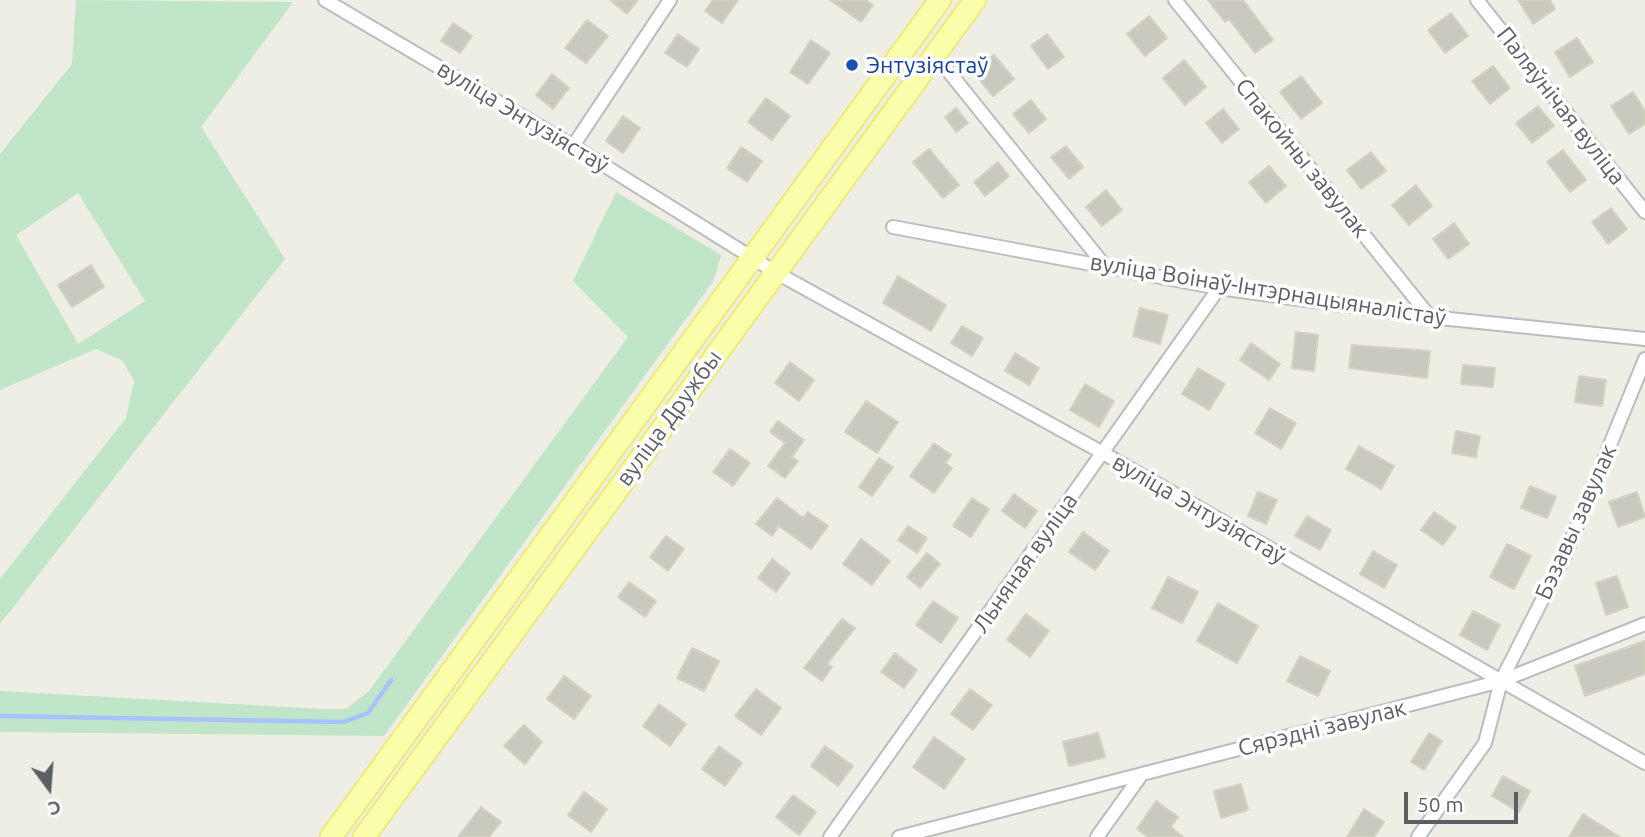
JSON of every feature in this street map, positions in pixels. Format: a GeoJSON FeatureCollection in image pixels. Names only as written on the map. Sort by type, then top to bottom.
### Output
{"type":"FeatureCollection","features":[{"type":"Feature","properties":{"kind":"main road","name":"вуліца Дружбы"},"geometry":{"type":"LineString","coordinates":[[331,837],[940,0]]}},
{"type":"Feature","properties":{"kind":"main road","name":"вуліца Дружбы"},"geometry":{"type":"LineString","coordinates":[[364,837],[975,0]]}},
{"type":"Feature","properties":{"kind":"street","name":"вуліца Энтузіястаў"},"geometry":{"type":"LineString","coordinates":[[325,0],[573,146],[775,271],[1103,453],[1645,763]]}},
{"type":"Feature","properties":{"kind":"street"},"geometry":{"type":"LineString","coordinates":[[573,146],[670,0]]}},
{"type":"Feature","properties":{"kind":"street","name":"Спакойны завулак"},"geometry":{"type":"LineString","coordinates":[[1175,0],[1430,317]]}},
{"type":"Feature","properties":{"kind":"street","name":"Паляўнічая вуліца"},"geometry":{"type":"LineString","coordinates":[[1477,0],[1645,212]]}},
{"type":"Feature","properties":{"kind":"street"},"geometry":{"type":"LineString","coordinates":[[933,58],[945,68],[1105,266]]}},
{"type":"Feature","properties":{"kind":"street","name":"вуліца Воінаў-Інтэрнацыяналістаў"},"geometry":{"type":"LineString","coordinates":[[893,227],[1219,288],[1430,317],[1645,339]]}},
{"type":"Feature","properties":{"kind":"street","name":"Льняная вуліца"},"geometry":{"type":"LineString","coordinates":[[830,837],[1219,288]]}},
{"type":"Feature","properties":{"kind":"street","name":"Бэзавы завулак"},"geometry":{"type":"LineString","coordinates":[[1418,837],[1485,743],[1501,681],[1565,555],[1645,359]]}},
{"type":"Feature","properties":{"kind":"street","name":"Сярэдні завулак"},"geometry":{"type":"LineString","coordinates":[[899,837],[1501,681],[1645,624]]}},
{"type":"Feature","properties":{"kind":"street"},"geometry":{"type":"LineString","coordinates":[[1097,837],[1142,774]]}},
{"type":"Feature","properties":{"kind":"green space"},"geometry":{"type":"Polygon","coordinates":[[[76,0],[293,2],[201,127],[285,259],[0,624],[0,579],[126,418],[134,381],[123,361],[96,349],[0,390],[0,154],[72,64],[76,0]],[[78,193],[16,235],[78,344],[145,301],[78,193]]]}},
{"type":"Feature","properties":{"kind":"green space"},"geometry":{"type":"Polygon","coordinates":[[[616,192],[721,255],[714,280],[384,736],[0,732],[0,691],[346,709],[369,691],[628,337],[573,281],[616,192]]]}},
{"type":"Feature","properties":{"kind":"building"},"geometry":{"type":"Polygon","coordinates":[[[610,0],[638,0],[627,14],[610,0]]]}},
{"type":"Feature","properties":{"kind":"building"},"geometry":{"type":"Polygon","coordinates":[[[713,0],[738,0],[722,23],[705,11],[713,0]]]}},
{"type":"Feature","properties":{"kind":"building"},"geometry":{"type":"Polygon","coordinates":[[[830,0],[866,0],[873,5],[861,22],[830,0]]]}},
{"type":"Feature","properties":{"kind":"building"},"geometry":{"type":"Polygon","coordinates":[[[1208,0],[1243,0],[1273,40],[1255,53],[1229,19],[1225,22],[1208,0]]]}},
{"type":"Feature","properties":{"kind":"building"},"geometry":{"type":"Polygon","coordinates":[[[1518,0],[1550,0],[1555,9],[1533,24],[1518,0]]]}},
{"type":"Feature","properties":{"kind":"building"},"geometry":{"type":"Polygon","coordinates":[[[1451,13],[1468,36],[1445,53],[1428,30],[1451,13]]]}},
{"type":"Feature","properties":{"kind":"building"},"geometry":{"type":"Polygon","coordinates":[[[1149,16],[1167,38],[1145,56],[1127,34],[1149,16]]]}},
{"type":"Feature","properties":{"kind":"building"},"geometry":{"type":"Polygon","coordinates":[[[587,20],[608,36],[586,63],[565,48],[587,20]]]}},
{"type":"Feature","properties":{"kind":"building"},"geometry":{"type":"Polygon","coordinates":[[[453,23],[472,36],[460,53],[441,41],[453,23]]]}},
{"type":"Feature","properties":{"kind":"building"},"geometry":{"type":"Polygon","coordinates":[[[678,34],[699,49],[687,67],[665,53],[678,34]]]}},
{"type":"Feature","properties":{"kind":"building"},"geometry":{"type":"Polygon","coordinates":[[[1047,34],[1064,57],[1048,69],[1031,46],[1047,34]]]}},
{"type":"Feature","properties":{"kind":"building"},"geometry":{"type":"Polygon","coordinates":[[[1577,38],[1593,62],[1570,77],[1555,52],[1577,38]]]}},
{"type":"Feature","properties":{"kind":"building"},"geometry":{"type":"Polygon","coordinates":[[[811,40],[830,53],[808,84],[790,72],[811,40]]]}},
{"type":"Feature","properties":{"kind":"building"},"geometry":{"type":"Polygon","coordinates":[[[994,55],[1014,79],[993,96],[973,72],[994,55]]]}},
{"type":"Feature","properties":{"kind":"building"},"geometry":{"type":"Polygon","coordinates":[[[1184,60],[1206,87],[1185,105],[1163,78],[1184,60]]]}},
{"type":"Feature","properties":{"kind":"building"},"geometry":{"type":"Polygon","coordinates":[[[1493,66],[1510,88],[1490,104],[1472,81],[1493,66]]]}},
{"type":"Feature","properties":{"kind":"building"},"geometry":{"type":"Polygon","coordinates":[[[552,74],[569,88],[553,109],[536,95],[552,74]]]}},
{"type":"Feature","properties":{"kind":"building"},"geometry":{"type":"Polygon","coordinates":[[[1301,76],[1322,103],[1301,119],[1280,92],[1301,76]]]}},
{"type":"Feature","properties":{"kind":"building"},"geometry":{"type":"Polygon","coordinates":[[[1633,92],[1645,111],[1645,124],[1629,134],[1611,106],[1633,92]]]}},
{"type":"Feature","properties":{"kind":"building"},"geometry":{"type":"Polygon","coordinates":[[[766,98],[790,116],[772,140],[748,122],[766,98]]]}},
{"type":"Feature","properties":{"kind":"building"},"geometry":{"type":"Polygon","coordinates":[[[1031,100],[1046,119],[1029,133],[1013,114],[1031,100]]]}},
{"type":"Feature","properties":{"kind":"building"},"geometry":{"type":"Polygon","coordinates":[[[1538,106],[1554,126],[1532,143],[1516,123],[1538,106]]]}},
{"type":"Feature","properties":{"kind":"building"},"geometry":{"type":"Polygon","coordinates":[[[956,108],[968,123],[956,132],[945,117],[956,108]]]}},
{"type":"Feature","properties":{"kind":"building"},"geometry":{"type":"Polygon","coordinates":[[[1223,109],[1239,129],[1222,143],[1206,123],[1223,109]]]}},
{"type":"Feature","properties":{"kind":"building"},"geometry":{"type":"Polygon","coordinates":[[[623,116],[640,128],[623,153],[606,141],[623,116]]]}},
{"type":"Feature","properties":{"kind":"building"},"geometry":{"type":"Polygon","coordinates":[[[1066,146],[1083,167],[1069,179],[1051,157],[1066,146]]]}},
{"type":"Feature","properties":{"kind":"building"},"geometry":{"type":"Polygon","coordinates":[[[741,147],[762,161],[747,182],[727,168],[741,147]]]}},
{"type":"Feature","properties":{"kind":"building"},"geometry":{"type":"Polygon","coordinates":[[[929,149],[959,185],[943,198],[913,162],[929,149]]]}},
{"type":"Feature","properties":{"kind":"building"},"geometry":{"type":"Polygon","coordinates":[[[1563,150],[1586,180],[1570,192],[1547,162],[1563,150]]]}},
{"type":"Feature","properties":{"kind":"building"},"geometry":{"type":"Polygon","coordinates":[[[1371,152],[1386,171],[1361,189],[1347,170],[1371,152]]]}},
{"type":"Feature","properties":{"kind":"building"},"geometry":{"type":"Polygon","coordinates":[[[998,162],[1009,176],[985,196],[974,182],[998,162]]]}},
{"type":"Feature","properties":{"kind":"building"},"geometry":{"type":"Polygon","coordinates":[[[1269,166],[1286,186],[1266,203],[1249,182],[1269,166]]]}},
{"type":"Feature","properties":{"kind":"building"},"geometry":{"type":"Polygon","coordinates":[[[1416,185],[1432,206],[1409,225],[1392,205],[1416,185]]]}},
{"type":"Feature","properties":{"kind":"building"},"geometry":{"type":"Polygon","coordinates":[[[1106,190],[1122,210],[1102,226],[1086,207],[1106,190]]]}},
{"type":"Feature","properties":{"kind":"building"},"geometry":{"type":"Polygon","coordinates":[[[1611,208],[1627,229],[1608,244],[1592,222],[1611,208]]]}},
{"type":"Feature","properties":{"kind":"building"},"geometry":{"type":"Polygon","coordinates":[[[1454,223],[1469,244],[1448,259],[1433,239],[1454,223]]]}},
{"type":"Feature","properties":{"kind":"building"},"geometry":{"type":"Polygon","coordinates":[[[91,265],[104,287],[72,307],[58,285],[91,265]]]}},
{"type":"Feature","properties":{"kind":"building"},"geometry":{"type":"Polygon","coordinates":[[[898,276],[946,305],[931,331],[883,303],[898,276]]]}},
{"type":"Feature","properties":{"kind":"building"},"geometry":{"type":"Polygon","coordinates":[[[1140,308],[1168,315],[1160,344],[1133,336],[1140,308]]]}},
{"type":"Feature","properties":{"kind":"building"},"geometry":{"type":"Polygon","coordinates":[[[962,326],[983,338],[972,356],[951,343],[962,326]]]}},
{"type":"Feature","properties":{"kind":"building"},"geometry":{"type":"Polygon","coordinates":[[[1296,332],[1318,335],[1314,371],[1292,368],[1296,332]]]}},
{"type":"Feature","properties":{"kind":"building"},"geometry":{"type":"Polygon","coordinates":[[[1251,343],[1280,364],[1269,380],[1240,360],[1251,343]]]}},
{"type":"Feature","properties":{"kind":"building"},"geometry":{"type":"Polygon","coordinates":[[[1352,345],[1430,351],[1427,378],[1349,368],[1352,345]]]}},
{"type":"Feature","properties":{"kind":"building"},"geometry":{"type":"Polygon","coordinates":[[[1015,353],[1039,368],[1029,385],[1005,371],[1015,353]]]}},
{"type":"Feature","properties":{"kind":"building"},"geometry":{"type":"Polygon","coordinates":[[[790,362],[814,380],[799,401],[775,383],[790,362]]]}},
{"type":"Feature","properties":{"kind":"building"},"geometry":{"type":"Polygon","coordinates":[[[1463,365],[1495,368],[1493,387],[1461,384],[1463,365]]]}},
{"type":"Feature","properties":{"kind":"building"},"geometry":{"type":"Polygon","coordinates":[[[1198,368],[1225,384],[1209,410],[1182,394],[1198,368]]]}},
{"type":"Feature","properties":{"kind":"building"},"geometry":{"type":"Polygon","coordinates":[[[1579,376],[1606,380],[1602,406],[1575,402],[1579,376]]]}},
{"type":"Feature","properties":{"kind":"building"},"geometry":{"type":"Polygon","coordinates":[[[1085,384],[1114,401],[1099,427],[1070,410],[1085,384]]]}},
{"type":"Feature","properties":{"kind":"building"},"geometry":{"type":"Polygon","coordinates":[[[866,401],[898,422],[877,453],[845,432],[866,401]]]}},
{"type":"Feature","properties":{"kind":"building"},"geometry":{"type":"Polygon","coordinates":[[[1270,408],[1296,423],[1281,449],[1255,433],[1270,408]]]}},
{"type":"Feature","properties":{"kind":"building"},"geometry":{"type":"Polygon","coordinates":[[[778,421],[804,440],[792,457],[798,461],[785,478],[768,466],[785,443],[770,432],[778,421]]]}},
{"type":"Feature","properties":{"kind":"building"},"geometry":{"type":"Polygon","coordinates":[[[1456,431],[1480,436],[1476,457],[1452,453],[1456,431]]]}},
{"type":"Feature","properties":{"kind":"building"},"geometry":{"type":"Polygon","coordinates":[[[934,443],[951,455],[945,463],[952,468],[934,493],[910,476],[934,443]]]}},
{"type":"Feature","properties":{"kind":"building"},"geometry":{"type":"Polygon","coordinates":[[[1359,446],[1394,466],[1381,489],[1346,469],[1359,446]]]}},
{"type":"Feature","properties":{"kind":"building"},"geometry":{"type":"Polygon","coordinates":[[[730,449],[750,463],[733,486],[713,472],[730,449]]]}},
{"type":"Feature","properties":{"kind":"building"},"geometry":{"type":"Polygon","coordinates":[[[879,458],[893,467],[872,496],[859,487],[879,458]]]}},
{"type":"Feature","properties":{"kind":"building"},"geometry":{"type":"Polygon","coordinates":[[[1530,486],[1556,497],[1547,518],[1521,508],[1530,486]]]}},
{"type":"Feature","properties":{"kind":"building"},"geometry":{"type":"Polygon","coordinates":[[[1258,492],[1277,500],[1266,524],[1248,516],[1258,492]]]}},
{"type":"Feature","properties":{"kind":"building"},"geometry":{"type":"Polygon","coordinates":[[[1637,492],[1645,517],[1618,527],[1609,502],[1637,492]]]}},
{"type":"Feature","properties":{"kind":"building"},"geometry":{"type":"Polygon","coordinates":[[[1014,494],[1037,511],[1025,528],[1002,511],[1014,494]]]}},
{"type":"Feature","properties":{"kind":"building"},"geometry":{"type":"Polygon","coordinates":[[[777,498],[803,518],[808,512],[828,526],[811,549],[779,526],[772,536],[756,524],[777,498]]]}},
{"type":"Feature","properties":{"kind":"building"},"geometry":{"type":"Polygon","coordinates":[[[972,498],[989,509],[971,537],[953,526],[972,498]]]}},
{"type":"Feature","properties":{"kind":"building"},"geometry":{"type":"Polygon","coordinates":[[[1434,512],[1456,527],[1443,545],[1421,530],[1434,512]]]}},
{"type":"Feature","properties":{"kind":"building"},"geometry":{"type":"Polygon","coordinates":[[[1307,516],[1331,530],[1320,550],[1295,536],[1307,516]]]}},
{"type":"Feature","properties":{"kind":"building"},"geometry":{"type":"Polygon","coordinates":[[[908,526],[927,538],[917,553],[898,540],[908,526]]]}},
{"type":"Feature","properties":{"kind":"building"},"geometry":{"type":"Polygon","coordinates":[[[1083,532],[1109,551],[1095,570],[1069,552],[1083,532]]]}},
{"type":"Feature","properties":{"kind":"building"},"geometry":{"type":"Polygon","coordinates":[[[666,536],[684,549],[668,571],[650,557],[666,536]]]}},
{"type":"Feature","properties":{"kind":"building"},"geometry":{"type":"Polygon","coordinates":[[[861,539],[890,561],[872,585],[843,564],[861,539]]]}},
{"type":"Feature","properties":{"kind":"building"},"geometry":{"type":"Polygon","coordinates":[[[1507,544],[1531,556],[1514,589],[1490,577],[1507,544]]]}},
{"type":"Feature","properties":{"kind":"building"},"geometry":{"type":"Polygon","coordinates":[[[1373,551],[1397,565],[1384,588],[1360,574],[1373,551]]]}},
{"type":"Feature","properties":{"kind":"building"},"geometry":{"type":"Polygon","coordinates":[[[927,553],[940,564],[920,588],[907,577],[927,553]]]}},
{"type":"Feature","properties":{"kind":"building"},"geometry":{"type":"Polygon","coordinates":[[[772,559],[790,573],[776,592],[758,578],[772,559]]]}},
{"type":"Feature","properties":{"kind":"building"},"geometry":{"type":"Polygon","coordinates":[[[1617,576],[1628,607],[1606,615],[1596,583],[1617,576]]]}},
{"type":"Feature","properties":{"kind":"building"},"geometry":{"type":"Polygon","coordinates":[[[1168,577],[1198,592],[1182,623],[1152,608],[1168,577]]]}},
{"type":"Feature","properties":{"kind":"building"},"geometry":{"type":"Polygon","coordinates":[[[629,582],[656,601],[645,617],[618,597],[629,582]]]}},
{"type":"Feature","properties":{"kind":"building"},"geometry":{"type":"Polygon","coordinates":[[[933,601],[958,618],[941,643],[916,625],[933,601]]]}},
{"type":"Feature","properties":{"kind":"building"},"geometry":{"type":"Polygon","coordinates":[[[1218,603],[1258,626],[1237,663],[1197,641],[1218,603]]]}},
{"type":"Feature","properties":{"kind":"building"},"geometry":{"type":"Polygon","coordinates":[[[1473,611],[1500,625],[1487,650],[1460,635],[1473,611]]]}},
{"type":"Feature","properties":{"kind":"building"},"geometry":{"type":"Polygon","coordinates":[[[1026,614],[1049,631],[1030,657],[1007,640],[1026,614]]]}},
{"type":"Feature","properties":{"kind":"building"},"geometry":{"type":"Polygon","coordinates":[[[842,619],[855,628],[827,664],[832,667],[822,681],[804,668],[842,619]]]}},
{"type":"Feature","properties":{"kind":"building"},"geometry":{"type":"Polygon","coordinates":[[[1645,641],[1645,674],[1585,696],[1575,666],[1645,641]]]}},
{"type":"Feature","properties":{"kind":"building"},"geometry":{"type":"Polygon","coordinates":[[[692,648],[719,661],[704,691],[677,678],[692,648]]]}},
{"type":"Feature","properties":{"kind":"building"},"geometry":{"type":"Polygon","coordinates":[[[895,653],[917,670],[904,688],[881,672],[895,653]]]}},
{"type":"Feature","properties":{"kind":"building"},"geometry":{"type":"Polygon","coordinates":[[[1300,656],[1330,671],[1318,696],[1287,681],[1300,656]]]}},
{"type":"Feature","properties":{"kind":"building"},"geometry":{"type":"Polygon","coordinates":[[[564,676],[591,696],[574,719],[547,699],[564,676]]]}},
{"type":"Feature","properties":{"kind":"building"},"geometry":{"type":"Polygon","coordinates":[[[756,689],[781,708],[761,735],[735,716],[756,689]]]}},
{"type":"Feature","properties":{"kind":"building"},"geometry":{"type":"Polygon","coordinates":[[[970,689],[992,705],[973,730],[951,714],[970,689]]]}},
{"type":"Feature","properties":{"kind":"building"},"geometry":{"type":"Polygon","coordinates":[[[659,704],[686,724],[670,746],[643,726],[659,704]]]}},
{"type":"Feature","properties":{"kind":"building"},"geometry":{"type":"Polygon","coordinates":[[[524,725],[542,742],[525,764],[504,746],[524,725]]]}},
{"type":"Feature","properties":{"kind":"building"},"geometry":{"type":"Polygon","coordinates":[[[1098,733],[1105,757],[1069,766],[1063,742],[1098,733]]]}},
{"type":"Feature","properties":{"kind":"building"},"geometry":{"type":"Polygon","coordinates":[[[1429,733],[1442,741],[1424,770],[1411,762],[1429,733]]]}},
{"type":"Feature","properties":{"kind":"building"},"geometry":{"type":"Polygon","coordinates":[[[934,737],[965,759],[944,789],[913,767],[934,737]]]}},
{"type":"Feature","properties":{"kind":"building"},"geometry":{"type":"Polygon","coordinates":[[[719,746],[742,763],[725,786],[702,769],[719,746]]]}},
{"type":"Feature","properties":{"kind":"building"},"geometry":{"type":"Polygon","coordinates":[[[825,746],[853,766],[838,786],[811,766],[825,746]]]}},
{"type":"Feature","properties":{"kind":"building"},"geometry":{"type":"Polygon","coordinates":[[[1503,776],[1530,791],[1519,812],[1492,796],[1503,776]]]}},
{"type":"Feature","properties":{"kind":"building"},"geometry":{"type":"Polygon","coordinates":[[[1241,784],[1248,810],[1221,818],[1214,791],[1241,784]]]}},
{"type":"Feature","properties":{"kind":"building"},"geometry":{"type":"Polygon","coordinates":[[[584,792],[607,809],[591,832],[568,815],[584,792]]]}},
{"type":"Feature","properties":{"kind":"building"},"geometry":{"type":"Polygon","coordinates":[[[793,795],[816,812],[799,835],[776,817],[793,795]]]}},
{"type":"Feature","properties":{"kind":"building"},"geometry":{"type":"Polygon","coordinates":[[[1156,801],[1178,817],[1171,827],[1183,837],[1148,837],[1137,829],[1156,801]]]}},
{"type":"Feature","properties":{"kind":"building"},"geometry":{"type":"Polygon","coordinates":[[[481,807],[501,822],[489,837],[458,837],[481,807]]]}},
{"type":"Feature","properties":{"kind":"building"},"geometry":{"type":"Polygon","coordinates":[[[1364,809],[1384,822],[1374,837],[1347,837],[1364,809]]]}},
{"type":"Feature","properties":{"kind":"building"},"geometry":{"type":"Polygon","coordinates":[[[1583,814],[1620,837],[1569,837],[1583,814]]]}},
{"type":"Feature","properties":{"kind":"waterway"},"geometry":{"type":"LineString","coordinates":[[0,716],[343,722],[368,713],[391,680]]}},
{"type":"Feature","properties":{"kind":"place","name":"Энтузіястаў"},"geometry":{"type":"Point","coordinates":[852,65]}}]}
